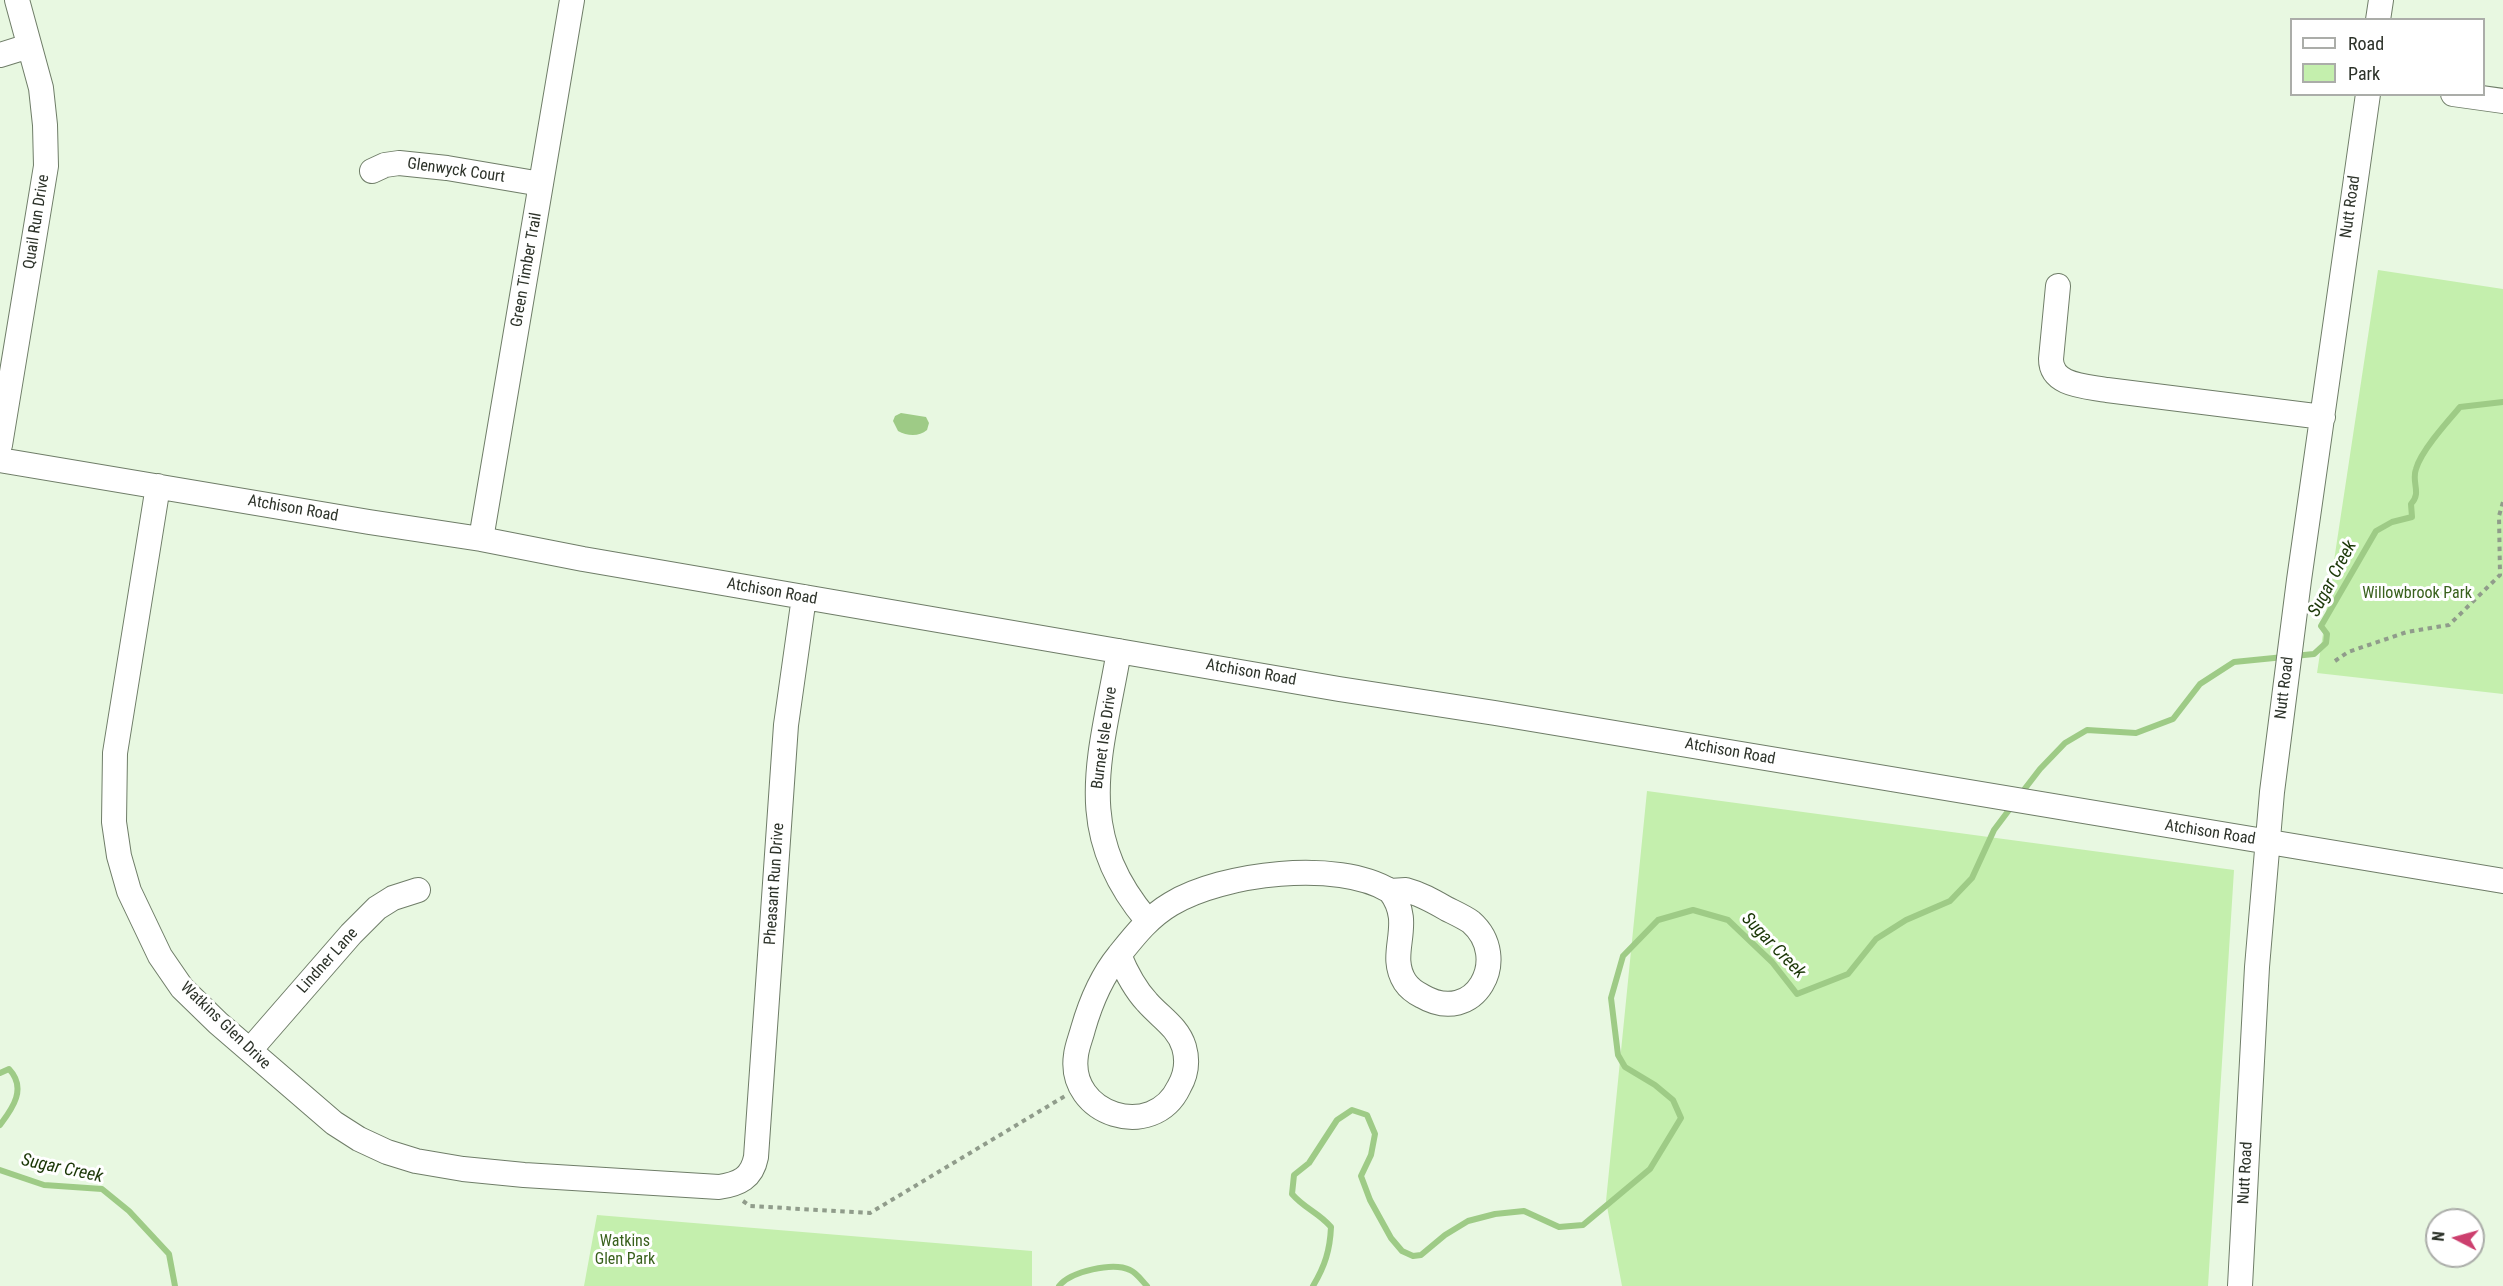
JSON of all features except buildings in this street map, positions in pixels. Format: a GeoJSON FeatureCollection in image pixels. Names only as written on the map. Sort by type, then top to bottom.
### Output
{"type":"FeatureCollection","features":[{"type":"Feature","properties":{"kind":"street","name":"Quail Run Drive"},"geometry":{"type":"LineString","coordinates":[[0,445],[46,166],[41,88],[17,0]]}},
{"type":"Feature","properties":{"kind":"street","name":"Green Timber Trail"},"geometry":{"type":"LineString","coordinates":[[481,539],[572,0]]}},
{"type":"Feature","properties":{"kind":"street"},"geometry":{"type":"LineString","coordinates":[[2378,18],[2381,0]]}},
{"type":"Feature","properties":{"kind":"street"},"geometry":{"type":"LineString","coordinates":[[0,55],[30,46]]}},
{"type":"Feature","properties":{"kind":"street","name":"Nutt Road"},"geometry":{"type":"LineString","coordinates":[[2240,1286],[2257,967],[2267,842],[2295,612],[2368,96]]}},
{"type":"Feature","properties":{"kind":"street"},"geometry":{"type":"LineString","coordinates":[[2467,96],[2503,101]]}},
{"type":"Feature","properties":{"kind":"street","name":"Glenwyck Court"},"geometry":{"type":"LineString","coordinates":[[372,171],[385,165],[399,163],[447,168],[541,184]]}},
{"type":"Feature","properties":{"kind":"street"},"geometry":{"type":"LineString","coordinates":[[2058,286],[2051,369],[2059,378],[2075,384],[2107,390],[2323,417]]}},
{"type":"Feature","properties":{"kind":"street","name":"Atchison Road"},"geometry":{"type":"LineString","coordinates":[[0,459],[481,539],[1119,651],[2503,881]]}},
{"type":"Feature","properties":{"kind":"street","name":"Watkins Glen Drive"},"geometry":{"type":"LineString","coordinates":[[158,486],[115,753],[114,812],[119,856],[129,891],[160,956],[182,988],[334,1123],[359,1139],[387,1152],[416,1161],[524,1175],[719,1187],[735,1185],[751,1172]]}},
{"type":"Feature","properties":{"kind":"street","name":"Pheasant Run Drive"},"geometry":{"type":"LineString","coordinates":[[751,1172],[756,1157],[786,725],[804,597]]}},
{"type":"Feature","properties":{"kind":"street","name":"Burnet Isle Drive"},"geometry":{"type":"LineString","coordinates":[[1119,651],[1098,776],[1096,809],[1100,833],[1108,858],[1124,890],[1147,920]]}},
{"type":"Feature","properties":{"kind":"street"},"geometry":{"type":"LineString","coordinates":[[1119,955],[1130,980],[1146,1001],[1179,1035],[1184,1048],[1186,1065],[1183,1080],[1176,1094],[1165,1107],[1149,1115],[1135,1118],[1120,1117],[1105,1112],[1089,1100],[1080,1087],[1076,1074],[1076,1055],[1090,1007],[1105,972],[1147,920],[1173,903],[1215,887],[1257,877],[1300,872],[1341,874],[1377,883],[1390,891],[1398,901],[1402,928],[1398,957],[1405,982],[1414,992],[1430,1001],[1447,1004],[1459,1003],[1470,998],[1485,980],[1489,960],[1487,948],[1479,931],[1470,921],[1419,893],[1406,890],[1390,891]]}},
{"type":"Feature","properties":{"kind":"street","name":"Lindner Lane"},"geometry":{"type":"LineString","coordinates":[[250,1050],[351,934],[377,908],[393,898],[418,890]]}},
{"type":"Feature","properties":{"kind":"path"},"geometry":{"type":"LineString","coordinates":[[2335,661],[2348,652],[2407,632],[2449,625],[2502,575],[2499,516],[2503,502]]}},
{"type":"Feature","properties":{"kind":"path"},"geometry":{"type":"LineString","coordinates":[[719,1187],[750,1206],[870,1213],[1080,1087]]}},
{"type":"Feature","properties":{"kind":"green space","name":"Willowbrook Park"},"geometry":{"type":"Polygon","coordinates":[[[2378,270],[2503,289],[2503,694],[2317,673],[2378,270]]]}},
{"type":"Feature","properties":{"kind":"green space"},"geometry":{"type":"Polygon","coordinates":[[[1647,791],[2234,870],[2208,1286],[1622,1286],[1606,1201],[1647,791]]]}},
{"type":"Feature","properties":{"kind":"green space","name":"Watkins Glen Park"},"geometry":{"type":"Polygon","coordinates":[[[597,1215],[1032,1251],[1032,1286],[584,1286],[597,1215]]]}},
{"type":"Feature","properties":{"kind":"shaded area"},"geometry":{"type":"Polygon","coordinates":[[[901,413],[926,417],[929,423],[927,430],[913,435],[898,431],[893,421],[895,416],[901,413]]]}},
{"type":"Feature","properties":{"kind":"waterway","name":"Sugar Creek"},"geometry":{"type":"LineString","coordinates":[[2294,656],[2314,654],[2326,643],[2327,634],[2321,626],[2376,531],[2392,522],[2412,517],[2411,504],[2416,496],[2416,469],[2423,454],[2442,428],[2460,407],[2503,402]]}},
{"type":"Feature","properties":{"kind":"waterway","name":"Sugar Creek"},"geometry":{"type":"LineString","coordinates":[[2020,795],[2040,769],[2065,743],[2087,730],[2136,733],[2173,719],[2200,684],[2234,662],[2284,657]]}},
{"type":"Feature","properties":{"kind":"waterway","name":"Sugar Creek"},"geometry":{"type":"LineString","coordinates":[[1313,1286],[1326,1258],[1331,1227],[1292,1194],[1294,1175],[1309,1163],[1337,1120],[1352,1110],[1367,1115],[1375,1134],[1371,1155],[1361,1176],[1370,1200],[1391,1238],[1402,1251],[1413,1256],[1421,1255],[1445,1235],[1468,1221],[1495,1214],[1524,1211],[1559,1227],[1583,1225],[1650,1169],[1681,1118],[1673,1100],[1655,1085],[1625,1067],[1618,1055],[1611,998],[1623,956],[1658,920],[1693,910],[1728,920],[1772,962],[1797,994],[1848,974],[1876,939],[1906,920],[1950,901],[1972,878],[1994,830],[2012,806]]}},
{"type":"Feature","properties":{"kind":"waterway","name":"Sugar Creek"},"geometry":{"type":"LineString","coordinates":[[0,1073],[9,1069],[17,1083],[16,1098],[0,1125]]}},
{"type":"Feature","properties":{"kind":"waterway","name":"Sugar Creek"},"geometry":{"type":"LineString","coordinates":[[0,1170],[44,1185],[102,1189],[129,1211],[169,1254],[175,1286]]}},
{"type":"Feature","properties":{"kind":"waterway","name":"Sugar Creek"},"geometry":{"type":"LineString","coordinates":[[1059,1286],[1082,1272],[1113,1267],[1133,1271],[1147,1286]]}}]}
